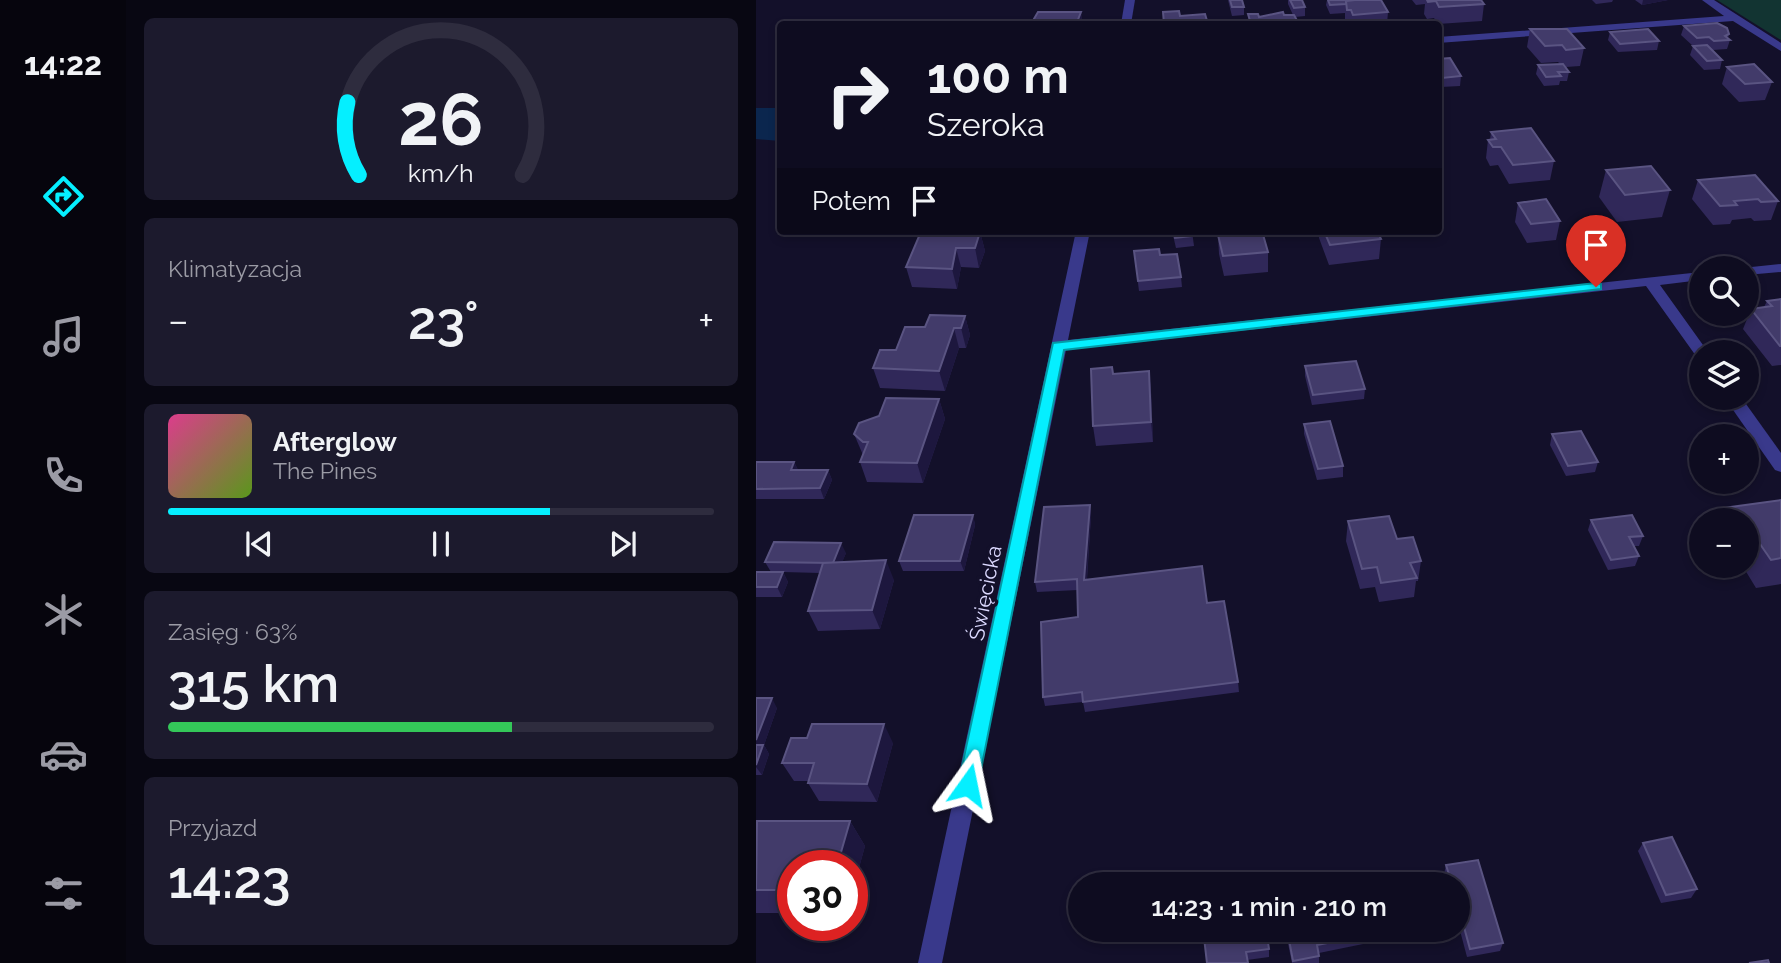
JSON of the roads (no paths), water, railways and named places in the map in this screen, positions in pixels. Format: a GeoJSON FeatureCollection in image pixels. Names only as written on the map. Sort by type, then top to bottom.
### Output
{"type":"FeatureCollection","features":[{"type":"Feature","properties":{"kind":"street"},"geometry":{"type":"LineString","coordinates":[[1126,21],[1130,0]]}},
{"type":"Feature","properties":{"kind":"street"},"geometry":{"type":"LineString","coordinates":[[1707,0],[1781,48]]}},
{"type":"Feature","properties":{"kind":"street"},"geometry":{"type":"LineString","coordinates":[[1442,40],[1733,18]]}},
{"type":"Feature","properties":{"kind":"street","name":"Święcicka"},"geometry":{"type":"LineString","coordinates":[[930,963],[1082,235]]}},
{"type":"Feature","properties":{"kind":"street"},"geometry":{"type":"LineString","coordinates":[[1759,270],[1781,268]]}},
{"type":"Feature","properties":{"kind":"street"},"geometry":{"type":"LineString","coordinates":[[1058,346],[1689,277]]}},
{"type":"Feature","properties":{"kind":"street"},"geometry":{"type":"LineString","coordinates":[[1650,281],[1692,340]]}},
{"type":"Feature","properties":{"kind":"street"},"geometry":{"type":"LineString","coordinates":[[1741,410],[1781,466]]}},
{"type":"Feature","properties":{"kind":"water"},"geometry":{"type":"Polygon","coordinates":[[[756,108],[777,108],[777,141],[756,139],[756,108]]]}}]}
